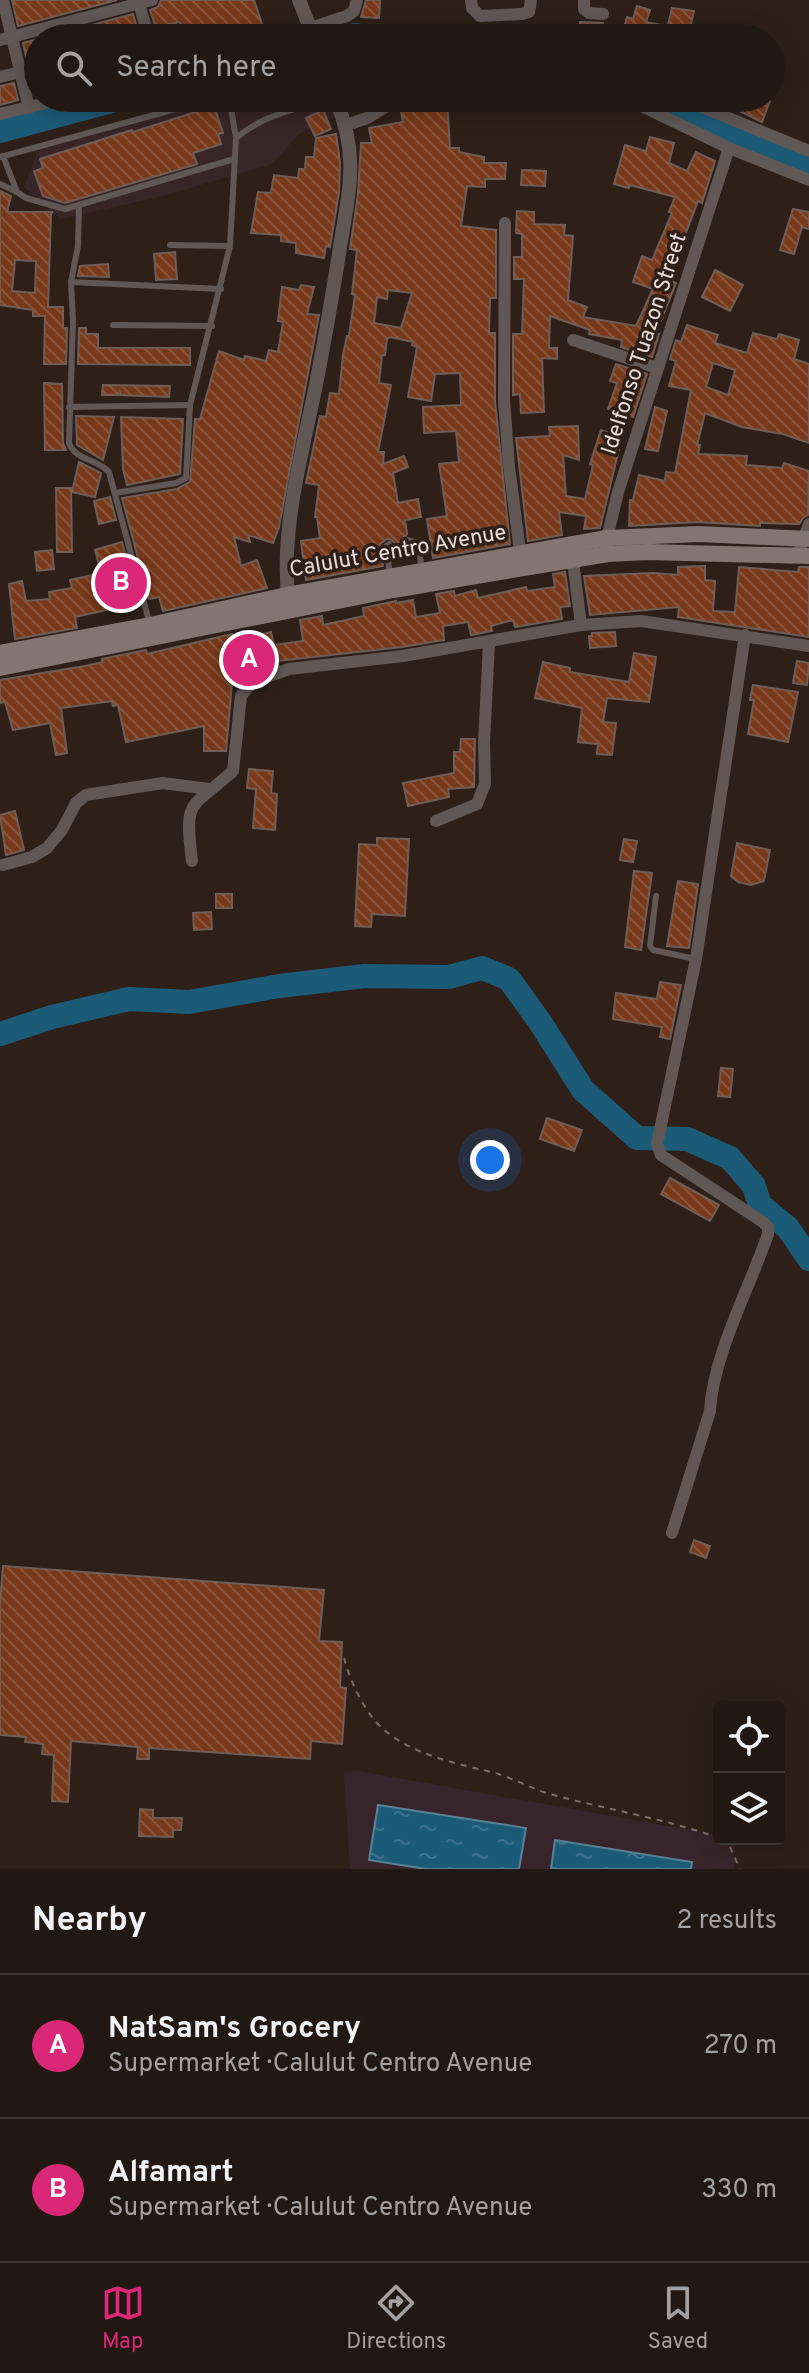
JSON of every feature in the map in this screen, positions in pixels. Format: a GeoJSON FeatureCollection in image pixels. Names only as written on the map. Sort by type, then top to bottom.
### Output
{"type":"FeatureCollection","features":[{"type":"Feature","properties":{"kind":"main road","name":"Calulut Centro Avenue"},"geometry":{"type":"LineString","coordinates":[[0,653],[608,546],[699,534],[807,534]]}},
{"type":"Feature","properties":{"kind":"main road","name":"Calulut Centro Avenue"},"geometry":{"type":"LineString","coordinates":[[608,546],[804,556]]}},
{"type":"Feature","properties":{"kind":"main road","name":"Calulut Centro Avenue"},"geometry":{"type":"LineString","coordinates":[[0,668],[288,603]]}},
{"type":"Feature","properties":{"kind":"street"},"geometry":{"type":"LineString","coordinates":[[3,0],[6,39],[24,88]]}},
{"type":"Feature","properties":{"kind":"street"},"geometry":{"type":"LineString","coordinates":[[299,0],[309,24]]}},
{"type":"Feature","properties":{"kind":"street"},"geometry":{"type":"LineString","coordinates":[[332,24],[354,11],[357,0]]}},
{"type":"Feature","properties":{"kind":"street"},"geometry":{"type":"LineString","coordinates":[[471,0],[472,8],[480,16],[529,12],[531,0]]}},
{"type":"Feature","properties":{"kind":"street"},"geometry":{"type":"LineString","coordinates":[[584,0],[584,9],[589,13],[603,14]]}},
{"type":"Feature","properties":{"kind":"street"},"geometry":{"type":"LineString","coordinates":[[60,24],[143,1],[147,24]]}},
{"type":"Feature","properties":{"kind":"street"},"geometry":{"type":"LineString","coordinates":[[0,77],[24,71]]}},
{"type":"Feature","properties":{"kind":"street"},"geometry":{"type":"LineString","coordinates":[[0,114],[24,109]]}},
{"type":"Feature","properties":{"kind":"street"},"geometry":{"type":"LineString","coordinates":[[288,603],[287,539],[325,342],[351,177],[350,143],[341,112]]}},
{"type":"Feature","properties":{"kind":"street"},"geometry":{"type":"LineString","coordinates":[[347,125],[377,112]]}},
{"type":"Feature","properties":{"kind":"street"},"geometry":{"type":"LineString","coordinates":[[654,112],[729,148],[809,180]]}},
{"type":"Feature","properties":{"kind":"street"},"geometry":{"type":"LineString","coordinates":[[714,112],[809,151]]}},
{"type":"Feature","properties":{"kind":"street","name":"Idelfonso Tuazon Street"},"geometry":{"type":"LineString","coordinates":[[608,546],[618,492],[729,148]]}},
{"type":"Feature","properties":{"kind":"street"},"geometry":{"type":"LineString","coordinates":[[505,223],[504,400],[521,560]]}},
{"type":"Feature","properties":{"kind":"street"},"geometry":{"type":"LineString","coordinates":[[573,340],[657,368]]}},
{"type":"Feature","properties":{"kind":"street"},"geometry":{"type":"LineString","coordinates":[[804,556],[807,534]]}},
{"type":"Feature","properties":{"kind":"street"},"geometry":{"type":"LineString","coordinates":[[572,552],[581,625]]}},
{"type":"Feature","properties":{"kind":"street"},"geometry":{"type":"LineString","coordinates":[[192,861],[188,825],[191,807],[233,771],[241,696],[261,679],[289,669],[403,656],[581,625],[641,621],[809,646]]}},
{"type":"Feature","properties":{"kind":"street"},"geometry":{"type":"LineString","coordinates":[[672,1533],[710,1411],[722,1356],[768,1234],[768,1227],[738,1204],[670,1163],[661,1155],[657,1144],[696,959],[745,635]]}},
{"type":"Feature","properties":{"kind":"street"},"geometry":{"type":"LineString","coordinates":[[436,821],[477,804],[485,784],[489,643]]}},
{"type":"Feature","properties":{"kind":"street"},"geometry":{"type":"LineString","coordinates":[[3,865],[32,857],[47,848],[62,830],[76,803],[86,795],[163,783],[209,789]]}},
{"type":"Feature","properties":{"kind":"lane"},"geometry":{"type":"LineString","coordinates":[[17,192],[1,157],[165,112]]}},
{"type":"Feature","properties":{"kind":"lane"},"geometry":{"type":"LineString","coordinates":[[115,493],[176,483],[186,478],[190,405],[230,246],[236,138],[232,112]]}},
{"type":"Feature","properties":{"kind":"lane"},"geometry":{"type":"LineString","coordinates":[[236,138],[257,122],[284,112]]}},
{"type":"Feature","properties":{"kind":"lane"},"geometry":{"type":"LineString","coordinates":[[0,184],[26,198],[65,209],[234,159]]}},
{"type":"Feature","properties":{"kind":"lane"},"geometry":{"type":"LineString","coordinates":[[79,206],[78,246],[71,282],[71,449],[109,472],[150,625]]}},
{"type":"Feature","properties":{"kind":"lane"},"geometry":{"type":"LineString","coordinates":[[170,245],[230,246]]}},
{"type":"Feature","properties":{"kind":"lane"},"geometry":{"type":"LineString","coordinates":[[71,282],[221,289]]}},
{"type":"Feature","properties":{"kind":"lane"},"geometry":{"type":"LineString","coordinates":[[113,325],[212,326]]}},
{"type":"Feature","properties":{"kind":"lane"},"geometry":{"type":"LineString","coordinates":[[69,407],[190,405]]}},
{"type":"Feature","properties":{"kind":"lane"},"geometry":{"type":"LineString","coordinates":[[408,540],[418,543],[423,578]]}},
{"type":"Feature","properties":{"kind":"lane"},"geometry":{"type":"LineString","coordinates":[[389,544],[386,546],[392,583]]}},
{"type":"Feature","properties":{"kind":"lane"},"geometry":{"type":"LineString","coordinates":[[656,896],[650,946],[653,950],[696,959]]}},
{"type":"Feature","properties":{"kind":"path"},"geometry":{"type":"LineString","coordinates":[[344,1658],[361,1699],[378,1723],[423,1752],[545,1792],[666,1821],[713,1836]]}},
{"type":"Feature","properties":{"kind":"path"},"geometry":{"type":"LineString","coordinates":[[729,1845],[740,1869]]}},
{"type":"Feature","properties":{"kind":"shaded area"},"geometry":{"type":"Polygon","coordinates":[[[176,112],[335,112],[337,116],[299,134],[272,164],[163,196],[61,219],[24,187],[38,150],[176,112]]]}},
{"type":"Feature","properties":{"kind":"shaded area"},"geometry":{"type":"Polygon","coordinates":[[[358,1771],[713,1834],[713,1845],[735,1845],[734,1869],[350,1869],[344,1772],[358,1771]]]}},
{"type":"Feature","properties":{"kind":"water"},"geometry":{"type":"Polygon","coordinates":[[[378,1805],[526,1828],[519,1869],[426,1869],[369,1860],[378,1805]]]}},
{"type":"Feature","properties":{"kind":"water"},"geometry":{"type":"Polygon","coordinates":[[[555,1840],[692,1862],[691,1869],[551,1869],[555,1840]]]}},
{"type":"Feature","properties":{"kind":"building"},"geometry":{"type":"Polygon","coordinates":[[[12,0],[117,0],[24,24],[18,26],[12,0]]]}},
{"type":"Feature","properties":{"kind":"building"},"geometry":{"type":"Polygon","coordinates":[[[161,0],[254,0],[262,24],[155,24],[150,10],[158,7],[161,0]]]}},
{"type":"Feature","properties":{"kind":"building"},"geometry":{"type":"Polygon","coordinates":[[[366,0],[380,0],[379,18],[361,17],[366,0]]]}},
{"type":"Feature","properties":{"kind":"building"},"geometry":{"type":"Polygon","coordinates":[[[637,6],[650,10],[646,22],[656,24],[625,24],[627,17],[633,19],[637,6]]]}},
{"type":"Feature","properties":{"kind":"building"},"geometry":{"type":"Polygon","coordinates":[[[672,8],[694,11],[691,24],[668,24],[672,8]]]}},
{"type":"Feature","properties":{"kind":"building"},"geometry":{"type":"Polygon","coordinates":[[[133,14],[136,24],[96,24],[133,14]]]}},
{"type":"Feature","properties":{"kind":"building"},"geometry":{"type":"Polygon","coordinates":[[[14,83],[18,100],[0,105],[0,86],[14,83]]]}},
{"type":"Feature","properties":{"kind":"building"},"geometry":{"type":"Polygon","coordinates":[[[196,112],[216,112],[223,133],[218,134],[221,144],[193,153],[197,164],[65,203],[43,196],[34,171],[43,168],[40,159],[196,112]]]}},
{"type":"Feature","properties":{"kind":"building"},"geometry":{"type":"Polygon","coordinates":[[[324,112],[331,129],[315,136],[306,118],[324,112]]]}},
{"type":"Feature","properties":{"kind":"building"},"geometry":{"type":"Polygon","coordinates":[[[401,112],[448,112],[450,148],[484,157],[484,163],[506,163],[505,179],[485,179],[485,187],[467,186],[461,226],[496,230],[496,298],[490,298],[489,333],[495,333],[495,401],[510,544],[433,558],[427,519],[447,516],[439,464],[459,462],[456,431],[424,433],[423,407],[461,405],[460,373],[435,374],[431,401],[408,397],[417,347],[412,345],[413,342],[390,337],[385,355],[382,355],[379,383],[391,385],[378,452],[384,452],[383,464],[404,456],[408,467],[393,473],[398,503],[418,499],[421,517],[405,520],[407,534],[402,541],[410,551],[393,554],[395,543],[388,538],[380,544],[383,566],[306,580],[301,541],[320,538],[315,517],[319,485],[306,483],[320,416],[326,417],[330,393],[339,394],[355,295],[352,294],[357,250],[350,249],[361,143],[372,143],[369,128],[403,122],[401,112]],[[388,290],[387,299],[377,297],[374,323],[401,328],[412,293],[388,290]]]}},
{"type":"Feature","properties":{"kind":"building"},"geometry":{"type":"Polygon","coordinates":[[[742,112],[766,112],[762,122],[742,112]]]}},
{"type":"Feature","properties":{"kind":"building"},"geometry":{"type":"Polygon","coordinates":[[[336,134],[340,162],[339,192],[330,247],[326,246],[324,258],[296,253],[296,243],[281,241],[281,235],[251,233],[258,192],[271,193],[274,175],[298,178],[299,169],[305,169],[306,157],[314,157],[316,138],[336,134]]]}},
{"type":"Feature","properties":{"kind":"building"},"geometry":{"type":"Polygon","coordinates":[[[650,137],[674,143],[669,163],[687,171],[696,152],[715,161],[702,203],[698,201],[668,280],[676,283],[656,333],[659,334],[652,357],[621,347],[622,340],[589,334],[590,330],[550,316],[549,348],[557,348],[557,359],[542,358],[544,412],[521,413],[520,394],[513,395],[513,334],[522,334],[524,279],[514,279],[514,257],[522,257],[522,234],[516,233],[517,211],[534,212],[534,224],[565,225],[564,235],[573,236],[568,300],[587,307],[583,317],[636,326],[653,289],[633,282],[642,256],[652,260],[672,213],[669,212],[675,197],[614,184],[625,145],[646,151],[650,137]]]}},
{"type":"Feature","properties":{"kind":"building"},"geometry":{"type":"Polygon","coordinates":[[[522,170],[546,171],[545,186],[521,185],[522,170]]]}},
{"type":"Feature","properties":{"kind":"building"},"geometry":{"type":"Polygon","coordinates":[[[0,191],[11,196],[7,212],[53,212],[48,307],[63,307],[63,328],[67,328],[66,364],[44,364],[45,316],[33,316],[33,310],[0,305],[0,191]],[[15,260],[12,291],[35,293],[36,261],[15,260]]]}},
{"type":"Feature","properties":{"kind":"building"},"geometry":{"type":"Polygon","coordinates":[[[793,209],[809,212],[809,229],[802,227],[794,254],[780,250],[793,209]]]}},
{"type":"Feature","properties":{"kind":"building"},"geometry":{"type":"Polygon","coordinates":[[[175,252],[177,279],[156,280],[154,254],[175,252]]]}},
{"type":"Feature","properties":{"kind":"building"},"geometry":{"type":"Polygon","coordinates":[[[108,264],[109,277],[78,276],[80,266],[108,264]]]}},
{"type":"Feature","properties":{"kind":"building"},"geometry":{"type":"Polygon","coordinates":[[[715,270],[743,285],[730,311],[702,297],[715,270]]]}},
{"type":"Feature","properties":{"kind":"building"},"geometry":{"type":"Polygon","coordinates":[[[301,285],[314,287],[307,314],[319,315],[279,527],[273,543],[248,535],[250,542],[234,537],[241,566],[257,560],[267,588],[163,611],[159,597],[149,599],[122,498],[177,489],[190,482],[195,419],[200,419],[219,351],[244,360],[245,356],[266,361],[269,350],[278,352],[283,322],[278,321],[282,287],[299,290],[301,285]]]}},
{"type":"Feature","properties":{"kind":"building"},"geometry":{"type":"Polygon","coordinates":[[[687,325],[718,335],[715,343],[747,353],[753,333],[777,339],[779,334],[799,340],[794,359],[809,364],[809,443],[783,434],[742,427],[705,413],[697,445],[700,445],[698,454],[747,456],[746,465],[782,468],[784,463],[809,471],[808,515],[799,524],[760,523],[760,526],[697,522],[629,526],[630,500],[633,500],[639,475],[665,481],[666,472],[675,473],[691,390],[669,386],[676,361],[670,359],[676,340],[681,342],[687,325]],[[713,363],[706,387],[728,395],[735,370],[713,363]]]}},
{"type":"Feature","properties":{"kind":"building"},"geometry":{"type":"Polygon","coordinates":[[[79,328],[86,328],[86,334],[98,334],[98,348],[190,348],[190,365],[78,364],[79,328]]]}},
{"type":"Feature","properties":{"kind":"building"},"geometry":{"type":"Polygon","coordinates":[[[616,364],[647,374],[633,417],[608,409],[617,383],[610,381],[616,364]]]}},
{"type":"Feature","properties":{"kind":"building"},"geometry":{"type":"Polygon","coordinates":[[[44,383],[62,384],[63,443],[66,450],[45,450],[44,383]]]}},
{"type":"Feature","properties":{"kind":"building"},"geometry":{"type":"Polygon","coordinates":[[[103,385],[170,386],[169,397],[120,395],[120,390],[119,395],[102,395],[103,385]]]}},
{"type":"Feature","properties":{"kind":"building"},"geometry":{"type":"Polygon","coordinates":[[[655,407],[667,411],[658,451],[645,449],[655,407]]]}},
{"type":"Feature","properties":{"kind":"building"},"geometry":{"type":"Polygon","coordinates":[[[76,416],[114,417],[103,460],[77,445],[76,416]]]}},
{"type":"Feature","properties":{"kind":"building"},"geometry":{"type":"Polygon","coordinates":[[[121,417],[183,419],[180,474],[127,485],[123,469],[121,417]]]}},
{"type":"Feature","properties":{"kind":"building"},"geometry":{"type":"Polygon","coordinates":[[[578,426],[579,460],[563,455],[566,496],[585,499],[593,465],[590,464],[601,430],[622,437],[600,528],[584,529],[586,516],[559,512],[562,535],[528,541],[516,438],[550,436],[549,427],[578,426]]]}},
{"type":"Feature","properties":{"kind":"building"},"geometry":{"type":"Polygon","coordinates":[[[79,462],[101,473],[95,497],[72,492],[79,462]]]}},
{"type":"Feature","properties":{"kind":"building"},"geometry":{"type":"Polygon","coordinates":[[[56,488],[71,488],[72,552],[57,552],[56,488]]]}},
{"type":"Feature","properties":{"kind":"building"},"geometry":{"type":"Polygon","coordinates":[[[110,497],[116,520],[99,524],[94,501],[110,497]]]}},
{"type":"Feature","properties":{"kind":"building"},"geometry":{"type":"Polygon","coordinates":[[[122,542],[138,603],[75,617],[77,628],[15,639],[9,584],[22,581],[26,601],[50,599],[49,592],[72,588],[70,580],[101,573],[95,550],[122,542]]]}},
{"type":"Feature","properties":{"kind":"building"},"geometry":{"type":"Polygon","coordinates":[[[52,550],[54,569],[37,571],[35,552],[52,550]]]}},
{"type":"Feature","properties":{"kind":"building"},"geometry":{"type":"Polygon","coordinates":[[[705,566],[705,580],[715,581],[713,611],[735,612],[739,567],[798,572],[799,567],[809,567],[809,637],[678,617],[679,607],[590,615],[584,576],[678,575],[678,567],[705,566]]]}},
{"type":"Feature","properties":{"kind":"building"},"geometry":{"type":"Polygon","coordinates":[[[565,572],[570,606],[560,607],[562,619],[515,627],[513,620],[491,626],[492,631],[471,635],[468,622],[443,626],[444,640],[277,661],[278,664],[241,677],[240,683],[232,683],[226,751],[204,751],[204,726],[126,742],[118,705],[113,706],[112,701],[61,708],[67,753],[56,755],[50,723],[13,730],[5,702],[0,703],[0,680],[85,666],[103,662],[102,659],[146,650],[147,654],[232,634],[234,647],[257,642],[255,636],[271,632],[274,645],[303,641],[300,620],[322,616],[323,625],[364,616],[363,608],[413,600],[416,617],[440,613],[436,594],[454,591],[455,596],[476,590],[478,598],[526,587],[527,591],[555,587],[553,574],[565,572]]]}},
{"type":"Feature","properties":{"kind":"building"},"geometry":{"type":"Polygon","coordinates":[[[615,632],[616,646],[590,648],[589,636],[592,633],[615,632]]]}},
{"type":"Feature","properties":{"kind":"building"},"geometry":{"type":"Polygon","coordinates":[[[634,653],[656,657],[649,702],[607,698],[603,722],[616,723],[612,755],[597,754],[598,744],[578,742],[582,708],[535,698],[543,662],[570,668],[570,672],[629,682],[634,653]]]}},
{"type":"Feature","properties":{"kind":"building"},"geometry":{"type":"Polygon","coordinates":[[[797,661],[809,663],[807,685],[793,683],[797,661]]]}},
{"type":"Feature","properties":{"kind":"building"},"geometry":{"type":"Polygon","coordinates":[[[753,685],[798,692],[788,742],[748,734],[754,700],[750,700],[753,685]]]}},
{"type":"Feature","properties":{"kind":"building"},"geometry":{"type":"Polygon","coordinates":[[[461,739],[475,739],[474,787],[448,789],[449,797],[408,806],[403,783],[454,773],[454,752],[460,752],[461,739]]]}},
{"type":"Feature","properties":{"kind":"building"},"geometry":{"type":"Polygon","coordinates":[[[249,769],[273,771],[271,793],[277,794],[275,830],[253,828],[256,789],[247,788],[249,769]]]}},
{"type":"Feature","properties":{"kind":"building"},"geometry":{"type":"Polygon","coordinates":[[[15,811],[24,850],[6,855],[0,815],[15,811]]]}},
{"type":"Feature","properties":{"kind":"building"},"geometry":{"type":"Polygon","coordinates":[[[377,838],[409,839],[405,916],[372,914],[371,927],[355,926],[359,844],[377,845],[377,838]]]}},
{"type":"Feature","properties":{"kind":"building"},"geometry":{"type":"Polygon","coordinates":[[[624,839],[637,841],[633,862],[620,860],[624,839]]]}},
{"type":"Feature","properties":{"kind":"building"},"geometry":{"type":"Polygon","coordinates":[[[737,843],[770,850],[764,881],[751,885],[738,882],[731,876],[737,843]]]}},
{"type":"Feature","properties":{"kind":"building"},"geometry":{"type":"Polygon","coordinates":[[[634,871],[652,873],[641,950],[625,947],[634,871]]]}},
{"type":"Feature","properties":{"kind":"building"},"geometry":{"type":"Polygon","coordinates":[[[678,881],[698,884],[689,948],[667,946],[678,881]]]}},
{"type":"Feature","properties":{"kind":"building"},"geometry":{"type":"Polygon","coordinates":[[[216,894],[232,894],[232,908],[216,908],[216,894]]]}},
{"type":"Feature","properties":{"kind":"building"},"geometry":{"type":"Polygon","coordinates":[[[211,912],[212,929],[194,930],[193,913],[211,912]]]}},
{"type":"Feature","properties":{"kind":"building"},"geometry":{"type":"Polygon","coordinates":[[[660,982],[681,985],[670,1039],[660,1037],[662,1027],[613,1019],[616,993],[657,999],[660,982]]]}},
{"type":"Feature","properties":{"kind":"building"},"geometry":{"type":"Polygon","coordinates":[[[721,1068],[733,1069],[730,1097],[718,1096],[721,1068]]]}},
{"type":"Feature","properties":{"kind":"building"},"geometry":{"type":"Polygon","coordinates":[[[547,1118],[582,1130],[574,1151],[540,1139],[547,1118]]]}},
{"type":"Feature","properties":{"kind":"building"},"geometry":{"type":"Polygon","coordinates":[[[670,1178],[719,1205],[710,1221],[661,1194],[670,1178]]]}},
{"type":"Feature","properties":{"kind":"building"},"geometry":{"type":"Polygon","coordinates":[[[694,1540],[710,1546],[706,1558],[690,1552],[694,1540]]]}},
{"type":"Feature","properties":{"kind":"building"},"geometry":{"type":"Polygon","coordinates":[[[3,1566],[324,1590],[319,1641],[342,1642],[340,1687],[346,1688],[342,1744],[311,1741],[310,1759],[149,1748],[149,1759],[137,1759],[138,1747],[71,1741],[68,1802],[52,1801],[54,1755],[42,1754],[43,1744],[25,1742],[26,1737],[0,1735],[3,1566]]]}},
{"type":"Feature","properties":{"kind":"building"},"geometry":{"type":"Polygon","coordinates":[[[140,1809],[153,1810],[153,1818],[182,1818],[181,1830],[173,1830],[173,1837],[139,1836],[140,1809]]]}},
{"type":"Feature","properties":{"kind":"waterway"},"geometry":{"type":"LineString","coordinates":[[0,131],[71,112]]}},
{"type":"Feature","properties":{"kind":"waterway"},"geometry":{"type":"LineString","coordinates":[[678,112],[809,170]]}},
{"type":"Feature","properties":{"kind":"waterway"},"geometry":{"type":"LineString","coordinates":[[0,1034],[52,1017],[129,999],[189,1002],[279,986],[365,976],[449,977],[482,968],[509,979],[583,1090],[637,1138],[687,1139],[730,1158],[754,1186],[760,1205],[788,1228],[809,1259]]}},
{"type":"Feature","properties":{"kind":"place","name":"Alfamart"},"geometry":{"type":"Point","coordinates":[121,583]}},
{"type":"Feature","properties":{"kind":"place","name":"NatSam's Grocery"},"geometry":{"type":"Point","coordinates":[249,660]}}]}
